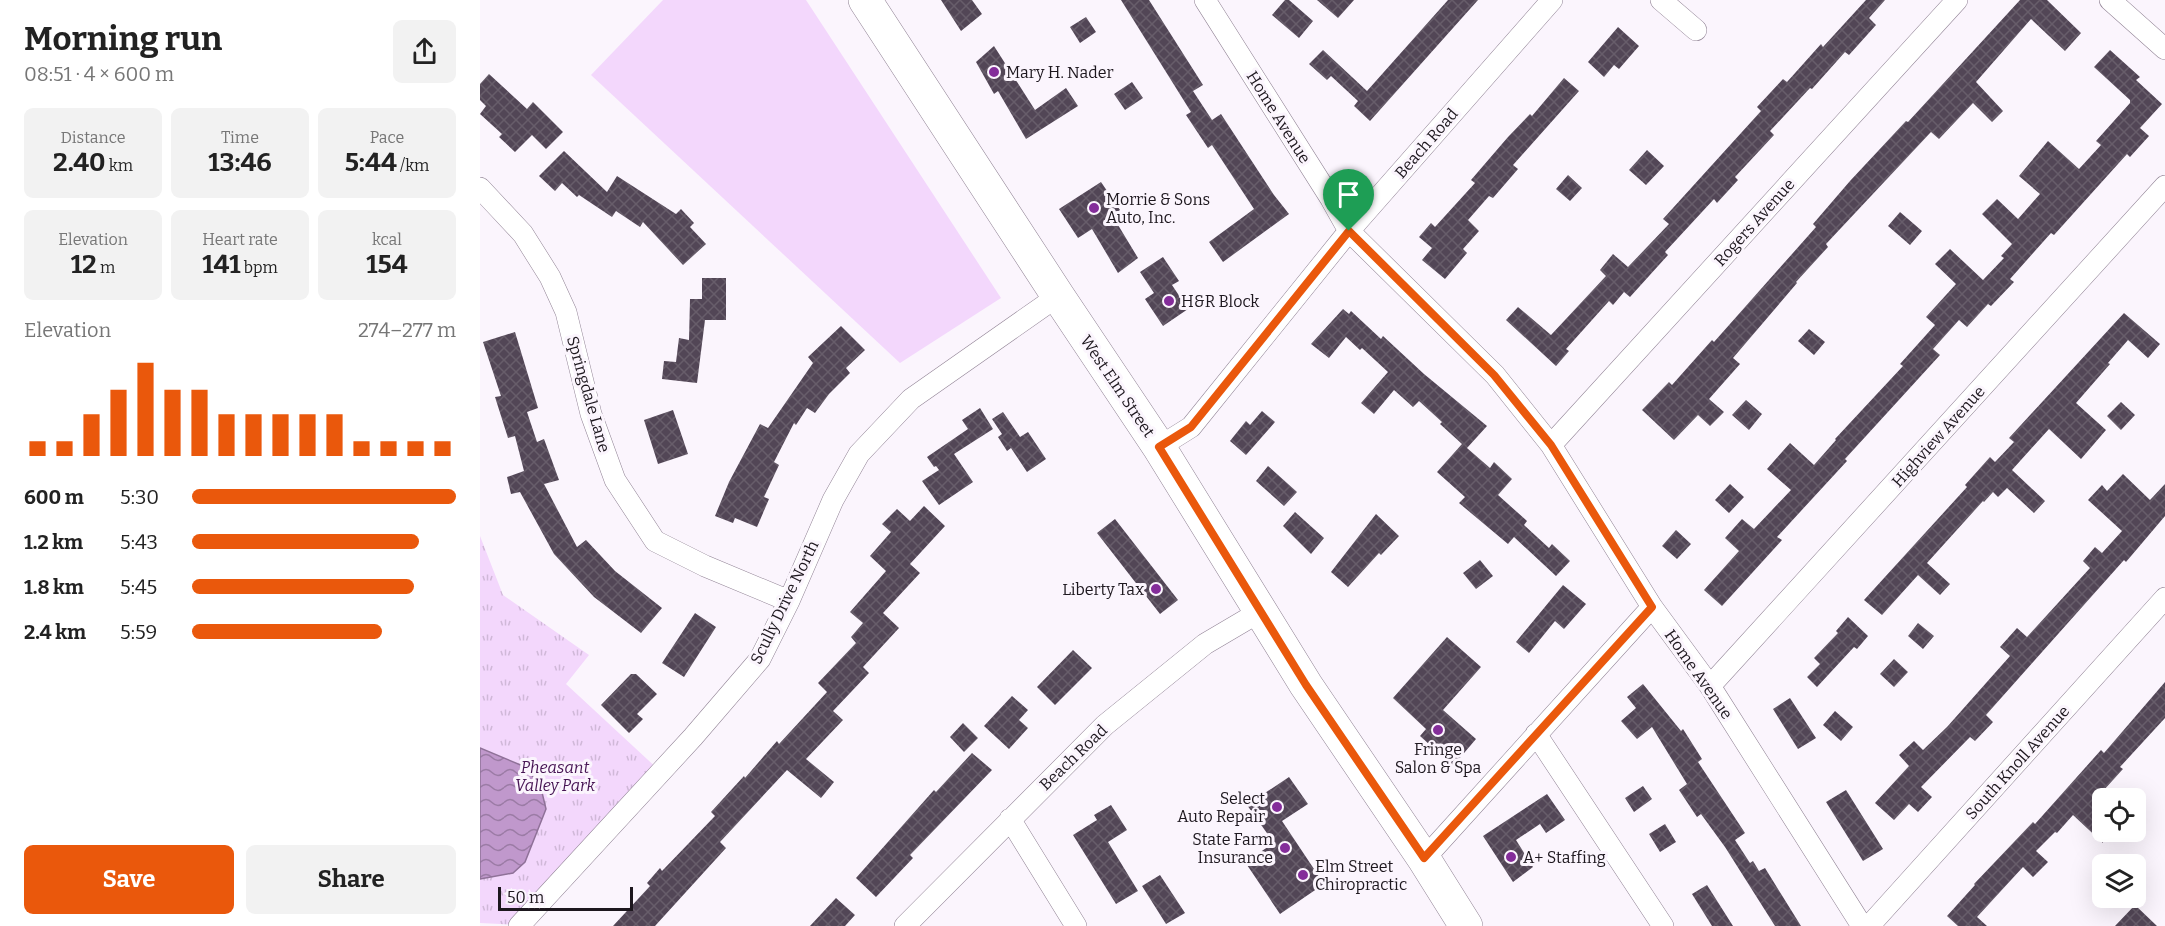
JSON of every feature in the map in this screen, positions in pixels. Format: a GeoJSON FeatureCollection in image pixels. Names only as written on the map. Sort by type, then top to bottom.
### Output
{"type":"FeatureCollection","features":[{"type":"Feature","properties":{"kind":"main road","name":"West Elm Street"},"geometry":{"type":"LineString","coordinates":[[865,0],[1159,447],[1306,685],[1424,858],[1466,926]]}},
{"type":"Feature","properties":{"kind":"street","name":"Home Avenue"},"geometry":{"type":"LineString","coordinates":[[1205,0],[1349,231],[1494,375],[1551,445],[1652,607],[1710,686],[1862,926]]}},
{"type":"Feature","properties":{"kind":"street","name":"Beach Road"},"geometry":{"type":"LineString","coordinates":[[1159,447],[1191,427],[1349,231],[1552,0]]}},
{"type":"Feature","properties":{"kind":"street"},"geometry":{"type":"LineString","coordinates":[[1661,0],[1696,30]]}},
{"type":"Feature","properties":{"kind":"street","name":"Rogers Avenue"},"geometry":{"type":"LineString","coordinates":[[1551,445],[1957,0]]}},
{"type":"Feature","properties":{"kind":"street"},"geometry":{"type":"LineString","coordinates":[[2110,0],[2165,49]]}},
{"type":"Feature","properties":{"kind":"street","name":"Highview Avenue"},"geometry":{"type":"LineString","coordinates":[[1710,686],[2165,186]]}},
{"type":"Feature","properties":{"kind":"street","name":"Springdale Lane"},"geometry":{"type":"LineString","coordinates":[[480,188],[524,234],[550,277],[566,312],[591,414],[615,480],[655,541],[705,566],[789,601]]}},
{"type":"Feature","properties":{"kind":"street","name":"Scully Drive North"},"geometry":{"type":"LineString","coordinates":[[519,926],[693,737],[760,659],[789,601],[833,500],[859,454],[911,399],[1058,296]]}},
{"type":"Feature","properties":{"kind":"street","name":"South Knoll Avenue"},"geometry":{"type":"LineString","coordinates":[[1869,926],[2165,598]]}},
{"type":"Feature","properties":{"kind":"street"},"geometry":{"type":"LineString","coordinates":[[1424,858],[1652,607]]}},
{"type":"Feature","properties":{"kind":"street","name":"Beach Road"},"geometry":{"type":"LineString","coordinates":[[905,926],[1105,725],[1205,644],[1261,611]]}},
{"type":"Feature","properties":{"kind":"street"},"geometry":{"type":"LineString","coordinates":[[1536,734],[1663,926]]}},
{"type":"Feature","properties":{"kind":"street"},"geometry":{"type":"LineString","coordinates":[[1010,819],[1076,926]]}},
{"type":"Feature","properties":{"kind":"green space"},"geometry":{"type":"Polygon","coordinates":[[[663,0],[806,0],[1001,298],[900,363],[591,75],[663,0]]]}},
{"type":"Feature","properties":{"kind":"green space","name":"Pheasant Valley Park"},"geometry":{"type":"Polygon","coordinates":[[[480,536],[503,595],[589,655],[566,684],[661,772],[520,925],[480,923],[480,536]]]}},
{"type":"Feature","properties":{"kind":"water"},"geometry":{"type":"Polygon","coordinates":[[[480,748],[523,766],[540,784],[546,809],[525,862],[513,873],[480,879],[480,748]]]}},
{"type":"Feature","properties":{"kind":"building"},"geometry":{"type":"Polygon","coordinates":[[[941,0],[972,0],[982,14],[961,31],[941,0]]]}},
{"type":"Feature","properties":{"kind":"building"},"geometry":{"type":"Polygon","coordinates":[[[1121,0],[1149,0],[1203,85],[1193,91],[1212,120],[1221,114],[1289,214],[1223,262],[1209,242],[1254,209],[1212,145],[1208,148],[1186,115],[1191,112],[1121,0]]]}},
{"type":"Feature","properties":{"kind":"building"},"geometry":{"type":"Polygon","coordinates":[[[1285,0],[1289,0],[1313,21],[1299,38],[1272,15],[1285,0]]]}},
{"type":"Feature","properties":{"kind":"building"},"geometry":{"type":"Polygon","coordinates":[[[1317,0],[1354,0],[1338,18],[1317,0]]]}},
{"type":"Feature","properties":{"kind":"building"},"geometry":{"type":"Polygon","coordinates":[[[1448,0],[1478,0],[1370,121],[1354,106],[1358,101],[1331,76],[1327,80],[1309,64],[1323,50],[1367,91],[1448,0]]]}},
{"type":"Feature","properties":{"kind":"building"},"geometry":{"type":"Polygon","coordinates":[[[1866,0],[1885,0],[1869,18],[1876,25],[1849,55],[1845,52],[1770,131],[1774,135],[1735,177],[1738,180],[1717,203],[1714,199],[1665,252],[1668,255],[1630,297],[1624,292],[1613,305],[1609,301],[1566,349],[1569,351],[1556,366],[1506,320],[1518,307],[1551,335],[1606,276],[1600,270],[1613,254],[1628,267],[1669,224],[1663,219],[1761,111],[1757,107],[1783,79],[1787,82],[1821,44],[1823,47],[1866,0]]]}},
{"type":"Feature","properties":{"kind":"building"},"geometry":{"type":"Polygon","coordinates":[[[2020,0],[2047,0],[2081,33],[2065,51],[2031,19],[1976,82],[2003,111],[1992,122],[1973,103],[1939,139],[1931,132],[1826,244],[1828,247],[1733,358],[1740,364],[1709,399],[1724,412],[1710,426],[1698,415],[1674,440],[1642,410],[1669,382],[1672,385],[1712,340],[1714,342],[1816,227],[1813,224],[1850,181],[1906,121],[1908,122],[2020,0]]]}},
{"type":"Feature","properties":{"kind":"building"},"geometry":{"type":"Polygon","coordinates":[[[1086,17],[1096,32],[1080,43],[1070,27],[1086,17]]]}},
{"type":"Feature","properties":{"kind":"building"},"geometry":{"type":"Polygon","coordinates":[[[1618,27],[1639,46],[1619,69],[1614,65],[1604,77],[1588,62],[1618,27]]]}},
{"type":"Feature","properties":{"kind":"building"},"geometry":{"type":"Polygon","coordinates":[[[994,46],[1035,110],[1066,88],[1078,106],[1026,139],[998,91],[994,94],[976,62],[994,46]]]}},
{"type":"Feature","properties":{"kind":"building"},"geometry":{"type":"Polygon","coordinates":[[[2110,50],[2140,77],[2136,80],[2162,104],[2140,128],[2149,136],[2130,157],[2127,154],[2054,235],[2051,233],[2010,279],[2014,282],[1991,306],[1988,304],[1967,327],[1959,320],[1933,349],[1940,355],[1777,537],[1782,540],[1722,606],[1704,590],[1739,551],[1725,538],[1742,519],[1754,529],[1791,490],[1767,469],[1790,443],[1814,465],[1903,366],[1900,364],[1935,325],[1926,317],[1956,284],[1935,264],[1950,249],[1983,280],[2004,258],[2001,256],[2012,244],[1982,214],[1997,199],[2018,219],[2040,194],[2019,176],[2048,141],[2079,169],[2101,145],[2096,141],[2130,103],[2130,100],[2094,67],[2110,50]]]}},
{"type":"Feature","properties":{"kind":"building"},"geometry":{"type":"Polygon","coordinates":[[[489,74],[527,109],[533,102],[563,132],[546,149],[532,135],[515,152],[499,137],[502,134],[480,114],[486,106],[480,100],[480,84],[489,74]]]}},
{"type":"Feature","properties":{"kind":"building"},"geometry":{"type":"Polygon","coordinates":[[[1564,78],[1579,91],[1513,165],[1518,169],[1493,198],[1489,196],[1468,220],[1479,231],[1463,249],[1467,253],[1445,279],[1422,260],[1432,248],[1419,237],[1431,223],[1435,227],[1475,183],[1471,180],[1508,137],[1530,114],[1532,116],[1564,78]]]}},
{"type":"Feature","properties":{"kind":"building"},"geometry":{"type":"Polygon","coordinates":[[[1132,82],[1143,98],[1125,110],[1114,94],[1132,82]]]}},
{"type":"Feature","properties":{"kind":"building"},"geometry":{"type":"Polygon","coordinates":[[[1647,150],[1664,166],[1646,185],[1629,170],[1647,150]]]}},
{"type":"Feature","properties":{"kind":"building"},"geometry":{"type":"Polygon","coordinates":[[[564,151],[607,192],[617,176],[676,214],[681,209],[694,223],[690,227],[706,244],[683,265],[643,222],[640,227],[616,211],[612,217],[579,195],[577,197],[562,183],[555,191],[539,176],[564,151]]]}},
{"type":"Feature","properties":{"kind":"building"},"geometry":{"type":"Polygon","coordinates":[[[1568,175],[1582,188],[1570,201],[1556,189],[1568,175]]]}},
{"type":"Feature","properties":{"kind":"building"},"geometry":{"type":"Polygon","coordinates":[[[1101,182],[1120,210],[1112,215],[1138,258],[1118,273],[1092,229],[1078,238],[1059,209],[1101,182]]]}},
{"type":"Feature","properties":{"kind":"building"},"geometry":{"type":"Polygon","coordinates":[[[1900,212],[1922,231],[1910,245],[1888,226],[1900,212]]]}},
{"type":"Feature","properties":{"kind":"building"},"geometry":{"type":"Polygon","coordinates":[[[1163,257],[1179,281],[1172,285],[1188,309],[1163,326],[1145,299],[1154,293],[1140,272],[1163,257]]]}},
{"type":"Feature","properties":{"kind":"building"},"geometry":{"type":"Polygon","coordinates":[[[702,278],[726,278],[726,320],[705,320],[697,383],[662,379],[664,361],[676,362],[679,338],[689,340],[690,299],[702,299],[702,278]]]}},
{"type":"Feature","properties":{"kind":"building"},"geometry":{"type":"Polygon","coordinates":[[[1343,309],[1349,314],[1351,311],[1381,339],[1383,336],[1424,374],[1487,426],[1467,448],[1490,468],[1494,462],[1512,479],[1498,495],[1527,521],[1524,525],[1549,548],[1552,544],[1570,561],[1556,576],[1514,537],[1508,544],[1459,503],[1465,497],[1437,472],[1462,444],[1440,424],[1442,422],[1419,401],[1413,407],[1394,390],[1374,414],[1361,403],[1388,372],[1346,337],[1329,358],[1311,344],[1343,309]]]}},
{"type":"Feature","properties":{"kind":"building"},"geometry":{"type":"Polygon","coordinates":[[[2124,313],[2160,344],[2148,358],[2128,340],[2076,403],[2106,430],[2081,459],[2049,429],[2012,470],[2045,501],[2034,513],[2007,488],[1998,497],[1993,492],[1927,563],[1950,584],[1940,595],[1918,575],[1882,615],[1864,600],[1967,487],[1965,485],[1990,457],[1995,462],[2014,442],[2009,438],[2124,313]]]}},
{"type":"Feature","properties":{"kind":"building"},"geometry":{"type":"Polygon","coordinates":[[[841,326],[865,350],[846,368],[850,373],[829,394],[815,413],[807,408],[796,425],[794,423],[774,462],[779,465],[764,497],[769,499],[757,527],[735,518],[733,523],[715,516],[729,482],[760,424],[768,428],[813,363],[808,357],[841,326]]]}},
{"type":"Feature","properties":{"kind":"building"},"geometry":{"type":"Polygon","coordinates":[[[1809,329],[1825,342],[1814,355],[1798,341],[1809,329]]]}},
{"type":"Feature","properties":{"kind":"building"},"geometry":{"type":"Polygon","coordinates":[[[515,332],[538,408],[527,412],[537,442],[544,439],[559,480],[544,484],[577,547],[586,540],[615,571],[662,608],[641,633],[594,597],[554,554],[520,492],[511,494],[507,477],[524,471],[515,436],[508,438],[495,397],[501,396],[483,342],[515,332]]]}},
{"type":"Feature","properties":{"kind":"building"},"geometry":{"type":"Polygon","coordinates":[[[1746,400],[1762,414],[1749,430],[1732,415],[1746,400]]]}},
{"type":"Feature","properties":{"kind":"building"},"geometry":{"type":"Polygon","coordinates":[[[2121,402],[2135,415],[2121,430],[2107,416],[2121,402]]]}},
{"type":"Feature","properties":{"kind":"building"},"geometry":{"type":"Polygon","coordinates":[[[980,408],[993,429],[954,454],[973,482],[939,505],[922,481],[939,470],[927,457],[968,429],[962,420],[980,408]]]}},
{"type":"Feature","properties":{"kind":"building"},"geometry":{"type":"Polygon","coordinates":[[[673,410],[688,454],[658,464],[644,420],[673,410]]]}},
{"type":"Feature","properties":{"kind":"building"},"geometry":{"type":"Polygon","coordinates":[[[1262,411],[1275,422],[1246,455],[1230,441],[1246,421],[1250,425],[1262,411]]]}},
{"type":"Feature","properties":{"kind":"building"},"geometry":{"type":"Polygon","coordinates":[[[1003,412],[1020,437],[1028,432],[1046,459],[1027,472],[1011,448],[1007,451],[998,437],[1002,434],[992,419],[1003,412]]]}},
{"type":"Feature","properties":{"kind":"building"},"geometry":{"type":"Polygon","coordinates":[[[1268,466],[1297,492],[1284,506],[1256,481],[1268,466]]]}},
{"type":"Feature","properties":{"kind":"building"},"geometry":{"type":"Polygon","coordinates":[[[2123,474],[2150,500],[2165,484],[2165,516],[1986,715],[1993,722],[1975,741],[1970,737],[1921,787],[1932,797],[1918,812],[1909,804],[1894,820],[1875,803],[1909,766],[1899,755],[1914,741],[1923,750],[1947,727],[2010,656],[2000,647],[2017,628],[2027,637],[2090,568],[2083,561],[2095,547],[2102,553],[2122,531],[2088,500],[2102,485],[2107,491],[2123,474]]]}},
{"type":"Feature","properties":{"kind":"building"},"geometry":{"type":"Polygon","coordinates":[[[1730,484],[1744,497],[1729,513],[1715,500],[1730,484]]]}},
{"type":"Feature","properties":{"kind":"building"},"geometry":{"type":"Polygon","coordinates":[[[924,506],[945,526],[910,564],[920,573],[883,613],[899,628],[863,667],[869,673],[833,711],[843,720],[806,759],[834,782],[821,798],[787,770],[720,842],[726,848],[655,926],[613,926],[650,886],[647,883],[660,868],[662,871],[715,816],[711,812],[777,741],[779,744],[827,692],[818,683],[856,643],[851,637],[863,623],[850,612],[886,571],[870,556],[891,532],[882,524],[897,509],[910,521],[924,506]]]}},
{"type":"Feature","properties":{"kind":"building"},"geometry":{"type":"Polygon","coordinates":[[[1295,512],[1324,538],[1311,554],[1283,526],[1295,512]]]}},
{"type":"Feature","properties":{"kind":"building"},"geometry":{"type":"Polygon","coordinates":[[[1376,514],[1399,536],[1381,555],[1379,553],[1348,587],[1331,572],[1376,514]]]}},
{"type":"Feature","properties":{"kind":"building"},"geometry":{"type":"Polygon","coordinates":[[[1115,519],[1178,600],[1160,614],[1097,533],[1115,519]]]}},
{"type":"Feature","properties":{"kind":"building"},"geometry":{"type":"Polygon","coordinates":[[[1676,530],[1691,544],[1677,559],[1662,546],[1676,530]]]}},
{"type":"Feature","properties":{"kind":"building"},"geometry":{"type":"Polygon","coordinates":[[[1480,560],[1493,576],[1476,589],[1463,573],[1480,560]]]}},
{"type":"Feature","properties":{"kind":"building"},"geometry":{"type":"Polygon","coordinates":[[[1563,585],[1586,604],[1564,629],[1555,621],[1529,653],[1516,642],[1563,585]]]}},
{"type":"Feature","properties":{"kind":"building"},"geometry":{"type":"Polygon","coordinates":[[[695,613],[716,627],[684,677],[662,663],[695,613]]]}},
{"type":"Feature","properties":{"kind":"building"},"geometry":{"type":"Polygon","coordinates":[[[1848,617],[1868,636],[1857,649],[1854,647],[1817,687],[1807,677],[1820,664],[1814,658],[1838,633],[1836,631],[1848,617]]]}},
{"type":"Feature","properties":{"kind":"building"},"geometry":{"type":"Polygon","coordinates":[[[1918,623],[1934,636],[1923,649],[1908,636],[1918,623]]]}},
{"type":"Feature","properties":{"kind":"building"},"geometry":{"type":"Polygon","coordinates":[[[1447,637],[1481,667],[1443,710],[1476,739],[1453,766],[1420,736],[1426,729],[1393,698],[1447,637]]]}},
{"type":"Feature","properties":{"kind":"building"},"geometry":{"type":"Polygon","coordinates":[[[1073,650],[1092,668],[1055,705],[1037,687],[1073,650]]]}},
{"type":"Feature","properties":{"kind":"building"},"geometry":{"type":"Polygon","coordinates":[[[1894,659],[1908,672],[1894,687],[1880,674],[1894,659]]]}},
{"type":"Feature","properties":{"kind":"building"},"geometry":{"type":"Polygon","coordinates":[[[631,674],[636,674],[657,694],[637,714],[643,719],[629,733],[601,705],[631,674]]]}},
{"type":"Feature","properties":{"kind":"building"},"geometry":{"type":"Polygon","coordinates":[[[2165,682],[2165,718],[2120,767],[2123,769],[2106,788],[2092,788],[2092,833],[2073,815],[2036,851],[2048,862],[2033,877],[2023,867],[1977,917],[1987,926],[1958,926],[1947,916],[1974,884],[2033,822],[2035,824],[2101,750],[2104,753],[2165,682]]]}},
{"type":"Feature","properties":{"kind":"building"},"geometry":{"type":"Polygon","coordinates":[[[1643,684],[1681,731],[1683,729],[1702,759],[1698,762],[1745,833],[1735,840],[1750,863],[1753,861],[1759,871],[1765,868],[1801,926],[1775,926],[1725,847],[1701,814],[1697,817],[1679,790],[1687,784],[1652,727],[1637,739],[1621,721],[1636,708],[1627,697],[1643,684]]]}},
{"type":"Feature","properties":{"kind":"building"},"geometry":{"type":"Polygon","coordinates":[[[1012,696],[1028,710],[1019,720],[1028,728],[1009,749],[984,726],[1012,696]]]}},
{"type":"Feature","properties":{"kind":"building"},"geometry":{"type":"Polygon","coordinates":[[[1790,698],[1816,738],[1798,749],[1773,709],[1790,698]]]}},
{"type":"Feature","properties":{"kind":"building"},"geometry":{"type":"Polygon","coordinates":[[[1835,711],[1853,727],[1841,741],[1823,725],[1835,711]]]}},
{"type":"Feature","properties":{"kind":"building"},"geometry":{"type":"Polygon","coordinates":[[[963,723],[978,738],[964,752],[950,737],[963,723]]]}},
{"type":"Feature","properties":{"kind":"building"},"geometry":{"type":"Polygon","coordinates":[[[972,753],[992,770],[910,855],[913,858],[876,897],[856,878],[934,790],[936,792],[972,753]]]}},
{"type":"Feature","properties":{"kind":"building"},"geometry":{"type":"Polygon","coordinates":[[[1289,777],[1308,804],[1282,821],[1324,884],[1280,914],[1245,862],[1274,843],[1247,805],[1289,777]]]}},
{"type":"Feature","properties":{"kind":"building"},"geometry":{"type":"Polygon","coordinates":[[[1643,786],[1652,799],[1634,812],[1625,798],[1643,786]]]}},
{"type":"Feature","properties":{"kind":"building"},"geometry":{"type":"Polygon","coordinates":[[[1846,790],[1883,849],[1863,861],[1826,802],[1846,790]]]}},
{"type":"Feature","properties":{"kind":"building"},"geometry":{"type":"Polygon","coordinates":[[[1547,794],[1565,820],[1546,833],[1540,824],[1516,840],[1533,867],[1513,882],[1483,836],[1547,794]]]}},
{"type":"Feature","properties":{"kind":"building"},"geometry":{"type":"Polygon","coordinates":[[[1111,805],[1127,830],[1108,842],[1138,891],[1116,904],[1073,835],[1097,820],[1094,815],[1111,805]]]}},
{"type":"Feature","properties":{"kind":"building"},"geometry":{"type":"Polygon","coordinates":[[[1665,824],[1676,842],[1660,852],[1649,834],[1665,824]]]}},
{"type":"Feature","properties":{"kind":"building"},"geometry":{"type":"Polygon","coordinates":[[[1160,875],[1185,913],[1166,924],[1142,886],[1160,875]]]}},
{"type":"Feature","properties":{"kind":"building"},"geometry":{"type":"Polygon","coordinates":[[[1707,885],[1733,926],[1712,926],[1692,894],[1707,885]]]}},
{"type":"Feature","properties":{"kind":"building"},"geometry":{"type":"Polygon","coordinates":[[[836,898],[855,915],[845,926],[810,926],[836,898]]]}},
{"type":"Feature","properties":{"kind":"building"},"geometry":{"type":"Polygon","coordinates":[[[2132,908],[2138,908],[2157,926],[2115,926],[2132,908]]]}},
{"type":"Feature","properties":{"kind":"place","name":"Mary H. Nader"},"geometry":{"type":"Point","coordinates":[994,72]}},
{"type":"Feature","properties":{"kind":"place","name":"Morrie & Sons Auto, Inc."},"geometry":{"type":"Point","coordinates":[1094,208]}},
{"type":"Feature","properties":{"kind":"place","name":"H&R Block"},"geometry":{"type":"Point","coordinates":[1169,301]}},
{"type":"Feature","properties":{"kind":"place","name":"Liberty Tax"},"geometry":{"type":"Point","coordinates":[1156,589]}},
{"type":"Feature","properties":{"kind":"place","name":"Fringe Salon & Spa"},"geometry":{"type":"Point","coordinates":[1438,730]}},
{"type":"Feature","properties":{"kind":"place","name":"Select Auto Repair"},"geometry":{"type":"Point","coordinates":[1277,807]}},
{"type":"Feature","properties":{"kind":"place","name":"State Farm Insurance"},"geometry":{"type":"Point","coordinates":[1285,848]}},
{"type":"Feature","properties":{"kind":"place","name":"A+ Staffing"},"geometry":{"type":"Point","coordinates":[1511,857]}},
{"type":"Feature","properties":{"kind":"place","name":"Elm Street Chiropractic"},"geometry":{"type":"Point","coordinates":[1303,875]}},
{"type":"Feature","properties":{"kind":"route"},"geometry":{"type":"LineString","coordinates":[[1349,231],[1494,375],[1551,445],[1652,607],[1424,858],[1306,685],[1159,447],[1191,427],[1349,231]]}}]}
